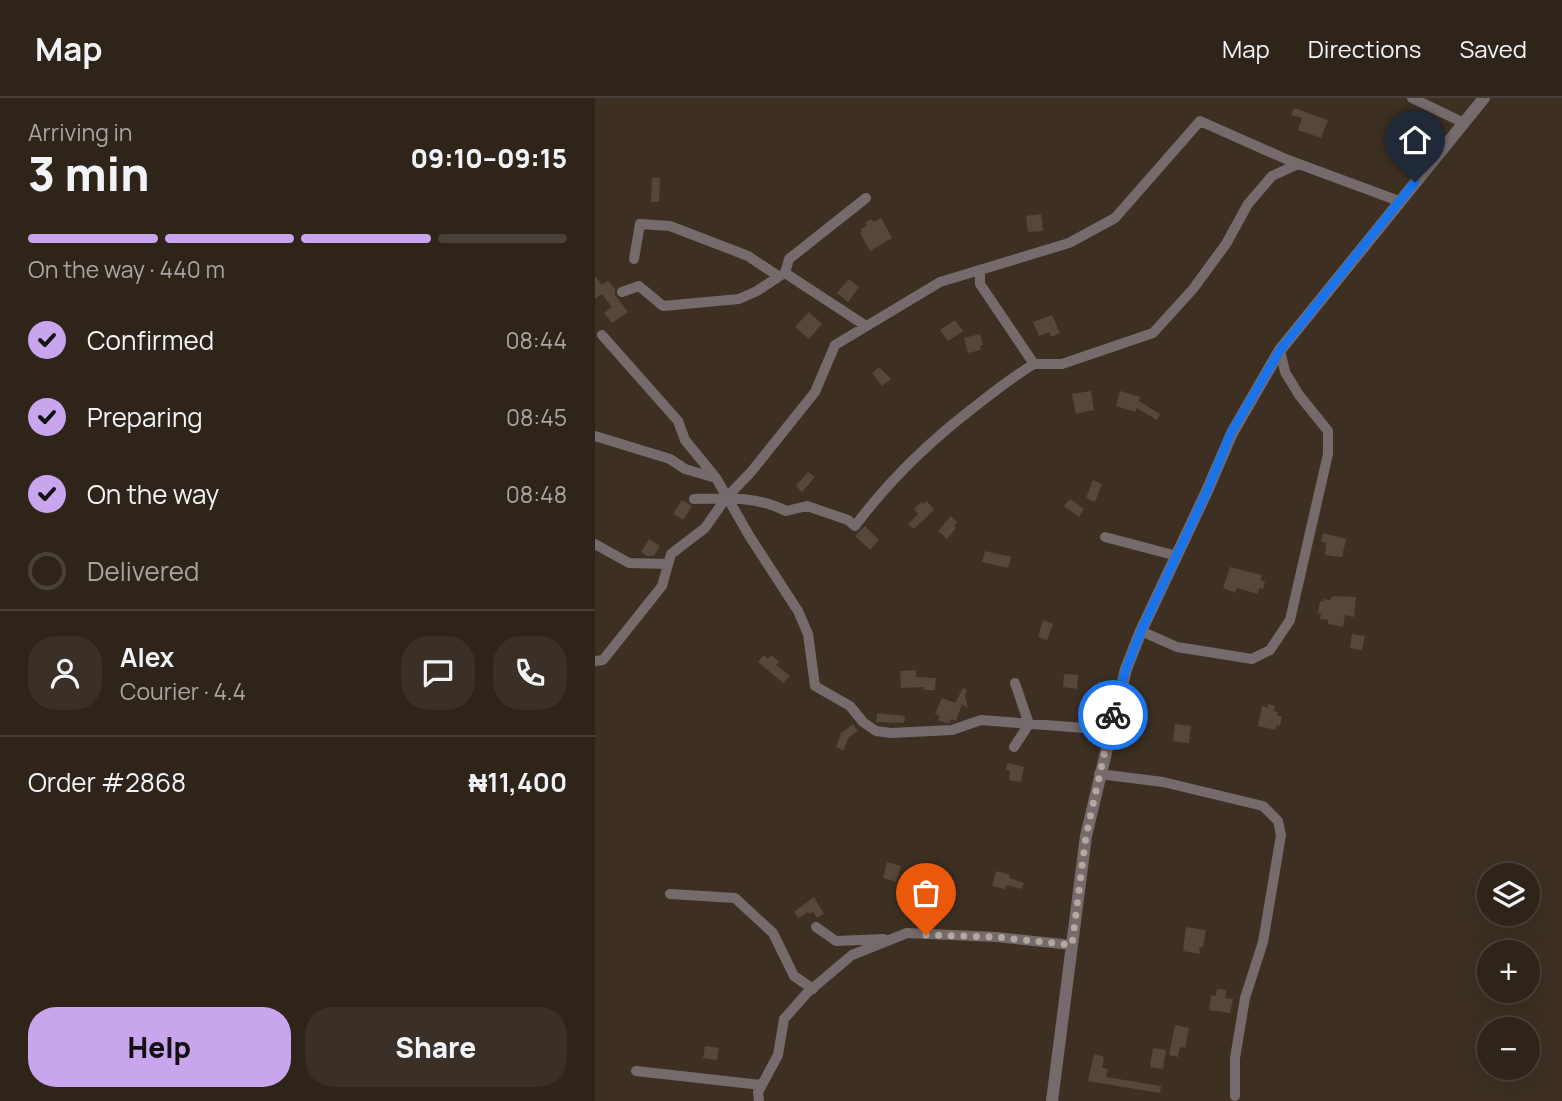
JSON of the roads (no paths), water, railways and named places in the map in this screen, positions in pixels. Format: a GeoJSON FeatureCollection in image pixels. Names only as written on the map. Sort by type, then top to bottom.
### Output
{"type":"FeatureCollection","features":[{"type":"Feature","properties":{"kind":"street"},"geometry":{"type":"LineString","coordinates":[[1412,98],[1464,123]]}},
{"type":"Feature","properties":{"kind":"street"},"geometry":{"type":"LineString","coordinates":[[1052,1101],[1086,836],[1126,669],[1141,631],[1231,433],[1280,350],[1484,98]]}},
{"type":"Feature","properties":{"kind":"street"},"geometry":{"type":"LineString","coordinates":[[595,661],[603,660],[662,586],[671,554],[705,528],[726,498],[751,472],[815,392],[835,345],[940,282],[1069,243],[1115,218],[1200,121],[1298,164],[1399,201]]}},
{"type":"Feature","properties":{"kind":"street"},"geometry":{"type":"LineString","coordinates":[[694,499],[749,499],[773,504],[786,511],[807,506],[848,520],[855,526],[877,497],[946,428],[1008,379],[1034,364],[1062,364],[1153,333],[1193,289],[1226,244],[1248,204],[1272,176],[1298,164]]}},
{"type":"Feature","properties":{"kind":"street"},"geometry":{"type":"LineString","coordinates":[[622,292],[639,286],[663,306],[739,299],[782,275],[789,259],[866,198]]}},
{"type":"Feature","properties":{"kind":"street"},"geometry":{"type":"LineString","coordinates":[[634,259],[639,225],[670,226],[748,257],[866,326]]}},
{"type":"Feature","properties":{"kind":"street"},"geometry":{"type":"LineString","coordinates":[[980,270],[980,284],[1034,364]]}},
{"type":"Feature","properties":{"kind":"street"},"geometry":{"type":"LineString","coordinates":[[602,335],[678,421],[685,440],[716,478],[798,611],[808,634],[815,687],[851,706],[863,722],[876,731],[891,733],[952,730],[981,720],[1110,730]]}},
{"type":"Feature","properties":{"kind":"street"},"geometry":{"type":"LineString","coordinates":[[1141,631],[1177,648],[1252,659],[1270,650],[1290,620],[1328,454],[1328,431],[1299,395],[1285,372],[1280,350]]}},
{"type":"Feature","properties":{"kind":"street"},"geometry":{"type":"LineString","coordinates":[[595,436],[670,459],[685,469],[716,478]]}},
{"type":"Feature","properties":{"kind":"street"},"geometry":{"type":"LineString","coordinates":[[1105,537],[1177,556]]}},
{"type":"Feature","properties":{"kind":"street"},"geometry":{"type":"LineString","coordinates":[[595,544],[629,563],[668,564]]}},
{"type":"Feature","properties":{"kind":"street"},"geometry":{"type":"LineString","coordinates":[[1015,683],[1029,724]]}},
{"type":"Feature","properties":{"kind":"street"},"geometry":{"type":"LineString","coordinates":[[1014,747],[1029,724]]}},
{"type":"Feature","properties":{"kind":"street"},"geometry":{"type":"LineString","coordinates":[[1099,774],[1163,782],[1263,806],[1278,821],[1281,835],[1263,942],[1245,998],[1235,1058],[1235,1096]]}},
{"type":"Feature","properties":{"kind":"street"},"geometry":{"type":"LineString","coordinates":[[670,894],[735,898],[773,933],[794,976],[813,989]]}},
{"type":"Feature","properties":{"kind":"street"},"geometry":{"type":"LineString","coordinates":[[816,927],[836,941],[893,939]]}},
{"type":"Feature","properties":{"kind":"street"},"geometry":{"type":"LineString","coordinates":[[759,1101],[758,1092],[778,1055],[784,1018],[852,955],[907,933],[996,937],[1072,945]]}},
{"type":"Feature","properties":{"kind":"street"},"geometry":{"type":"LineString","coordinates":[[636,1071],[761,1085]]}}]}
